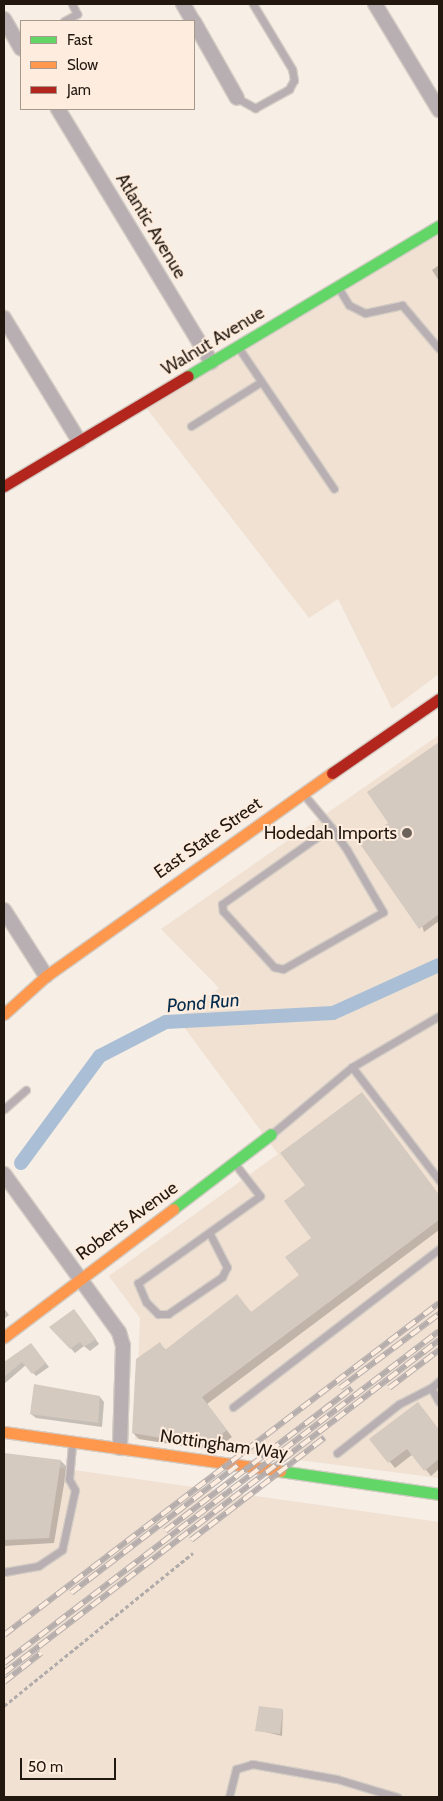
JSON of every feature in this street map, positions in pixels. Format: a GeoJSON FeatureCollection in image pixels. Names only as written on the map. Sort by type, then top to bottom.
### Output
{"type":"FeatureCollection","features":[{"type":"Feature","properties":{"kind":"street"},"geometry":{"type":"LineString","coordinates":[[183,4],[193,20]]}},
{"type":"Feature","properties":{"kind":"street"},"geometry":{"type":"LineString","coordinates":[[375,4],[439,110]]}},
{"type":"Feature","properties":{"kind":"street"},"geometry":{"type":"LineString","coordinates":[[4,18],[20,45]]}},
{"type":"Feature","properties":{"kind":"street"},"geometry":{"type":"LineString","coordinates":[[195,24],[237,98]]}},
{"type":"Feature","properties":{"kind":"street","name":"Atlantic Avenue"},"geometry":{"type":"LineString","coordinates":[[59,110],[211,362]]}},
{"type":"Feature","properties":{"kind":"street","name":"Walnut Avenue"},"geometry":{"type":"LineString","coordinates":[[4,486],[439,226]]}},
{"type":"Feature","properties":{"kind":"street"},"geometry":{"type":"LineString","coordinates":[[4,318],[79,441]]}},
{"type":"Feature","properties":{"kind":"street","name":"East State Street"},"geometry":{"type":"LineString","coordinates":[[4,1014],[46,976],[439,699]]}},
{"type":"Feature","properties":{"kind":"street"},"geometry":{"type":"LineString","coordinates":[[4,910],[46,976]]}},
{"type":"Feature","properties":{"kind":"street","name":"Roberts Avenue"},"geometry":{"type":"LineString","coordinates":[[4,1337],[271,1134]]}},
{"type":"Feature","properties":{"kind":"street"},"geometry":{"type":"LineString","coordinates":[[4,1174],[119,1332],[123,1346],[120,1448]]}},
{"type":"Feature","properties":{"kind":"street","name":"Nottingham Way"},"geometry":{"type":"LineString","coordinates":[[4,1432],[439,1494]]}},
{"type":"Feature","properties":{"kind":"lane"},"geometry":{"type":"LineString","coordinates":[[66,20],[77,14],[72,4]]}},
{"type":"Feature","properties":{"kind":"lane"},"geometry":{"type":"LineString","coordinates":[[237,98],[255,108],[289,89],[294,80],[292,69],[253,4]]}},
{"type":"Feature","properties":{"kind":"lane"},"geometry":{"type":"LineString","coordinates":[[338,287],[349,305],[365,313],[402,305],[439,349]]}},
{"type":"Feature","properties":{"kind":"lane"},"geometry":{"type":"LineString","coordinates":[[238,346],[334,489]]}},
{"type":"Feature","properties":{"kind":"lane"},"geometry":{"type":"LineString","coordinates":[[191,426],[261,382]]}},
{"type":"Feature","properties":{"kind":"lane"},"geometry":{"type":"LineString","coordinates":[[303,794],[331,827],[383,912],[282,968],[274,967],[223,911],[222,904],[331,827]]}},
{"type":"Feature","properties":{"kind":"lane"},"geometry":{"type":"LineString","coordinates":[[271,1134],[352,1066],[439,1016]]}},
{"type":"Feature","properties":{"kind":"lane"},"geometry":{"type":"LineString","coordinates":[[352,1066],[439,1180]]}},
{"type":"Feature","properties":{"kind":"lane"},"geometry":{"type":"LineString","coordinates":[[4,1109],[26,1090]]}},
{"type":"Feature","properties":{"kind":"lane"},"geometry":{"type":"LineString","coordinates":[[208,1236],[227,1267],[222,1277],[168,1314],[158,1314],[137,1288],[260,1196],[234,1164]]}},
{"type":"Feature","properties":{"kind":"lane"},"geometry":{"type":"LineString","coordinates":[[234,1407],[439,1250]]}},
{"type":"Feature","properties":{"kind":"lane"},"geometry":{"type":"LineString","coordinates":[[337,1453],[399,1404],[430,1388],[439,1381]]}},
{"type":"Feature","properties":{"kind":"lane"},"geometry":{"type":"LineString","coordinates":[[430,1388],[439,1402]]}},
{"type":"Feature","properties":{"kind":"lane"},"geometry":{"type":"LineString","coordinates":[[4,1572],[38,1566],[62,1550],[75,1490],[69,1479],[72,1442]]}},
{"type":"Feature","properties":{"kind":"lane"},"geometry":{"type":"LineString","coordinates":[[229,1797],[236,1769],[252,1764],[337,1778],[397,1797]]}},
{"type":"Feature","properties":{"kind":"path"},"geometry":{"type":"LineString","coordinates":[[4,1706],[194,1553]]}},
{"type":"Feature","properties":{"kind":"shaded area"},"geometry":{"type":"Polygon","coordinates":[[[439,227],[439,674],[392,709],[338,599],[309,618],[144,405],[439,227]]]}},
{"type":"Feature","properties":{"kind":"shaded area"},"geometry":{"type":"Polygon","coordinates":[[[439,735],[439,1478],[135,1439],[140,1318],[109,1276],[278,1154],[178,1019],[219,988],[161,929],[439,735]]]}},
{"type":"Feature","properties":{"kind":"shaded area"},"geometry":{"type":"Polygon","coordinates":[[[4,1460],[439,1522],[439,1797],[4,1797],[4,1460]]]}},
{"type":"Feature","properties":{"kind":"building","name":"Hodedah Imports"},"geometry":{"type":"Polygon","coordinates":[[[439,742],[439,914],[419,929],[360,844],[388,823],[367,792],[439,742]]]}},
{"type":"Feature","properties":{"kind":"building"},"geometry":{"type":"Polygon","coordinates":[[[362,1092],[439,1195],[439,1220],[202,1397],[227,1430],[207,1446],[132,1433],[136,1359],[160,1342],[165,1350],[237,1294],[251,1312],[299,1275],[285,1257],[311,1238],[284,1201],[305,1185],[280,1153],[362,1092]]]}},
{"type":"Feature","properties":{"kind":"building"},"geometry":{"type":"Polygon","coordinates":[[[74,1309],[96,1339],[84,1347],[80,1342],[70,1349],[49,1327],[74,1309]]]}},
{"type":"Feature","properties":{"kind":"building"},"geometry":{"type":"Polygon","coordinates":[[[31,1343],[46,1363],[32,1374],[22,1362],[4,1377],[4,1362],[31,1343]]]}},
{"type":"Feature","properties":{"kind":"building"},"geometry":{"type":"Polygon","coordinates":[[[34,1384],[100,1396],[98,1423],[30,1414],[34,1384]]]}},
{"type":"Feature","properties":{"kind":"building"},"geometry":{"type":"Polygon","coordinates":[[[418,1402],[439,1430],[439,1459],[424,1471],[407,1449],[388,1463],[369,1439],[418,1402]]]}},
{"type":"Feature","properties":{"kind":"building"},"geometry":{"type":"Polygon","coordinates":[[[4,1453],[61,1460],[49,1538],[4,1540],[4,1453]]]}},
{"type":"Feature","properties":{"kind":"building"},"geometry":{"type":"Polygon","coordinates":[[[259,1706],[283,1709],[280,1734],[255,1731],[259,1706]]]}},
{"type":"Feature","properties":{"kind":"waterway","name":"Pond Run"},"geometry":{"type":"LineString","coordinates":[[21,1163],[100,1056],[166,1022],[333,1013],[439,965]]}},
{"type":"Feature","properties":{"kind":"railway"},"geometry":{"type":"LineString","coordinates":[[4,1635],[439,1303]]}},
{"type":"Feature","properties":{"kind":"railway"},"geometry":{"type":"LineString","coordinates":[[340,1388],[439,1314]]}},
{"type":"Feature","properties":{"kind":"railway"},"geometry":{"type":"LineString","coordinates":[[4,1663],[439,1331]]}},
{"type":"Feature","properties":{"kind":"railway"},"geometry":{"type":"LineString","coordinates":[[4,1673],[439,1340]]}},
{"type":"Feature","properties":{"kind":"railway"},"geometry":{"type":"LineString","coordinates":[[389,1388],[439,1350]]}},
{"type":"Feature","properties":{"kind":"railway"},"geometry":{"type":"LineString","coordinates":[[165,1531],[352,1388]]}},
{"type":"Feature","properties":{"kind":"railway"},"geometry":{"type":"LineString","coordinates":[[191,1540],[324,1438]]}},
{"type":"Feature","properties":{"kind":"railway"},"geometry":{"type":"LineString","coordinates":[[71,1593],[238,1465]]}},
{"type":"Feature","properties":{"kind":"railway"},"geometry":{"type":"LineString","coordinates":[[4,1682],[41,1653]]}},
{"type":"Feature","properties":{"kind":"traffic: fast"},"geometry":{"type":"LineString","coordinates":[[188,376],[439,226]]}},
{"type":"Feature","properties":{"kind":"traffic: fast"},"geometry":{"type":"LineString","coordinates":[[173,1209],[271,1134]]}},
{"type":"Feature","properties":{"kind":"traffic: fast"},"geometry":{"type":"LineString","coordinates":[[280,1471],[439,1494]]}},
{"type":"Feature","properties":{"kind":"traffic: slow"},"geometry":{"type":"LineString","coordinates":[[4,1014],[46,976],[332,773]]}},
{"type":"Feature","properties":{"kind":"traffic: slow"},"geometry":{"type":"LineString","coordinates":[[4,1337],[173,1209]]}},
{"type":"Feature","properties":{"kind":"traffic: slow"},"geometry":{"type":"LineString","coordinates":[[4,1432],[280,1471]]}},
{"type":"Feature","properties":{"kind":"traffic: jam"},"geometry":{"type":"LineString","coordinates":[[4,486],[188,376]]}},
{"type":"Feature","properties":{"kind":"traffic: jam"},"geometry":{"type":"LineString","coordinates":[[332,773],[439,699]]}},
{"type":"Feature","properties":{"kind":"place","name":"Hodedah Imports"},"geometry":{"type":"Point","coordinates":[407,833]}}]}
